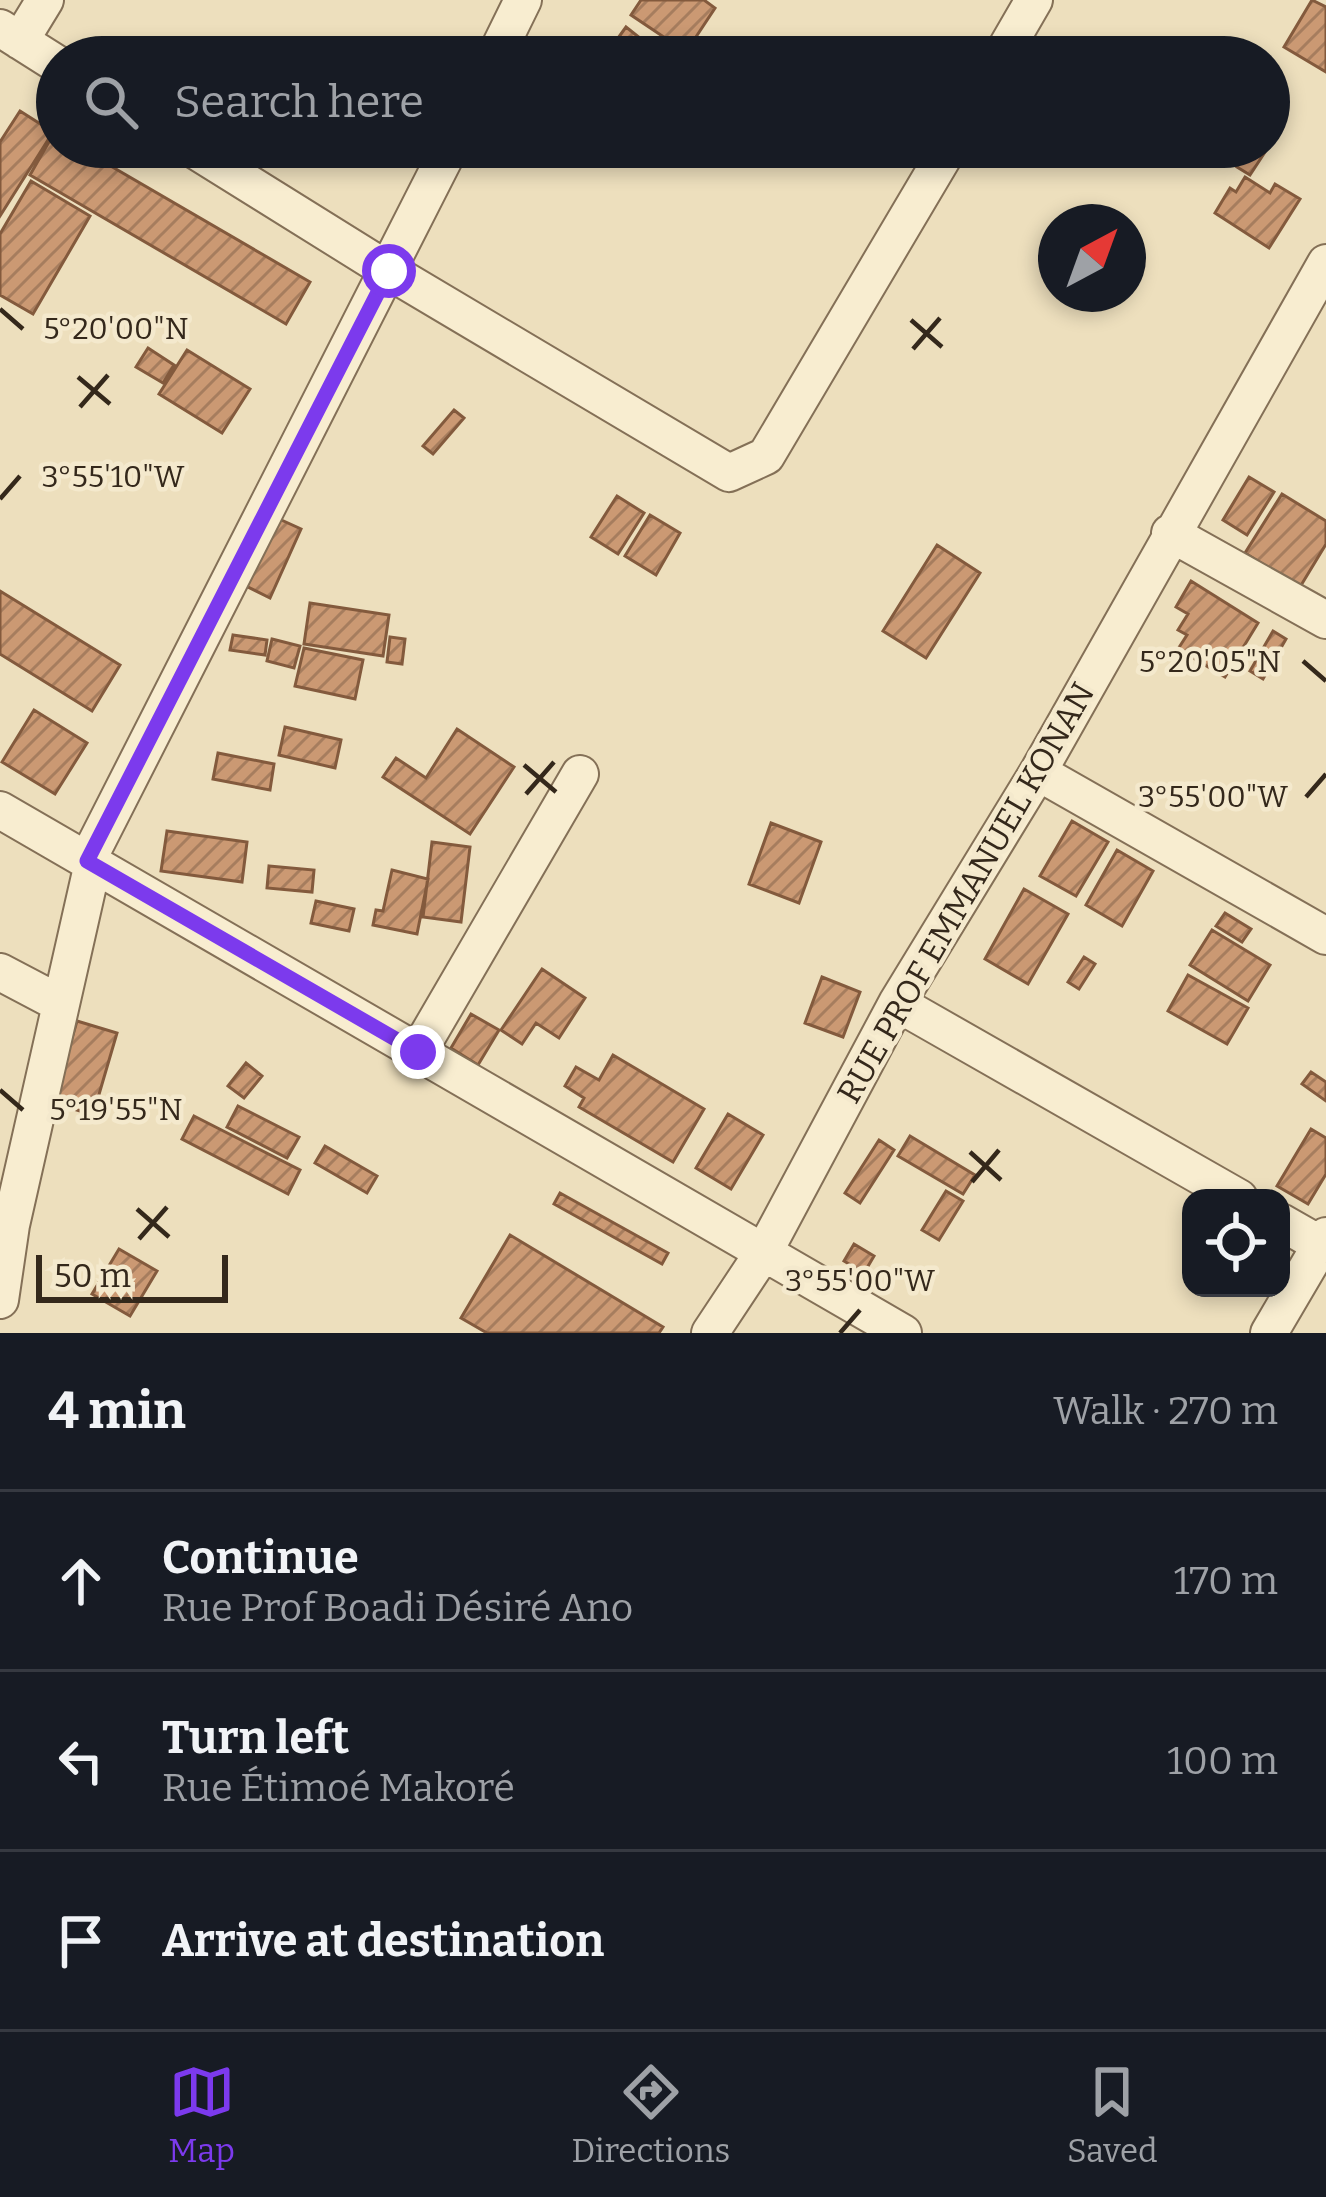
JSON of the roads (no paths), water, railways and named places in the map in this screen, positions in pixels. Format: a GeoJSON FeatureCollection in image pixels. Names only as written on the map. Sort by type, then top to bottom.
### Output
{"type":"FeatureCollection","features":[{"type":"Feature","properties":{"kind":"street"},"geometry":{"type":"LineString","coordinates":[[36,51],[10,35],[45,0]]}},
{"type":"Feature","properties":{"kind":"street"},"geometry":{"type":"LineString","coordinates":[[505,36],[523,0]]}},
{"type":"Feature","properties":{"kind":"street"},"geometry":{"type":"LineString","coordinates":[[1013,36],[1034,0]]}},
{"type":"Feature","properties":{"kind":"street"},"geometry":{"type":"LineString","coordinates":[[224,168],[729,473],[766,456],[937,168]]}},
{"type":"Feature","properties":{"kind":"street"},"geometry":{"type":"LineString","coordinates":[[0,1300],[6,1223],[90,862],[440,168]]}},
{"type":"Feature","properties":{"kind":"street","name":"RUE PROF EMMANUEL KONAN"},"geometry":{"type":"LineString","coordinates":[[710,1333],[765,1250],[897,1003],[1038,772],[1323,274]]}},
{"type":"Feature","properties":{"kind":"street"},"geometry":{"type":"LineString","coordinates":[[1171,533],[1326,620]]}},
{"type":"Feature","properties":{"kind":"street"},"geometry":{"type":"LineString","coordinates":[[1038,772],[1326,936]]}},
{"type":"Feature","properties":{"kind":"street"},"geometry":{"type":"LineString","coordinates":[[418,1052],[580,774]]}},
{"type":"Feature","properties":{"kind":"street"},"geometry":{"type":"LineString","coordinates":[[0,810],[903,1333]]}},
{"type":"Feature","properties":{"kind":"street"},"geometry":{"type":"LineString","coordinates":[[0,972],[59,1003]]}},
{"type":"Feature","properties":{"kind":"street"},"geometry":{"type":"LineString","coordinates":[[897,1003],[1223,1189]]}},
{"type":"Feature","properties":{"kind":"street"},"geometry":{"type":"LineString","coordinates":[[1269,1333],[1324,1240],[1290,1226]]}}]}
